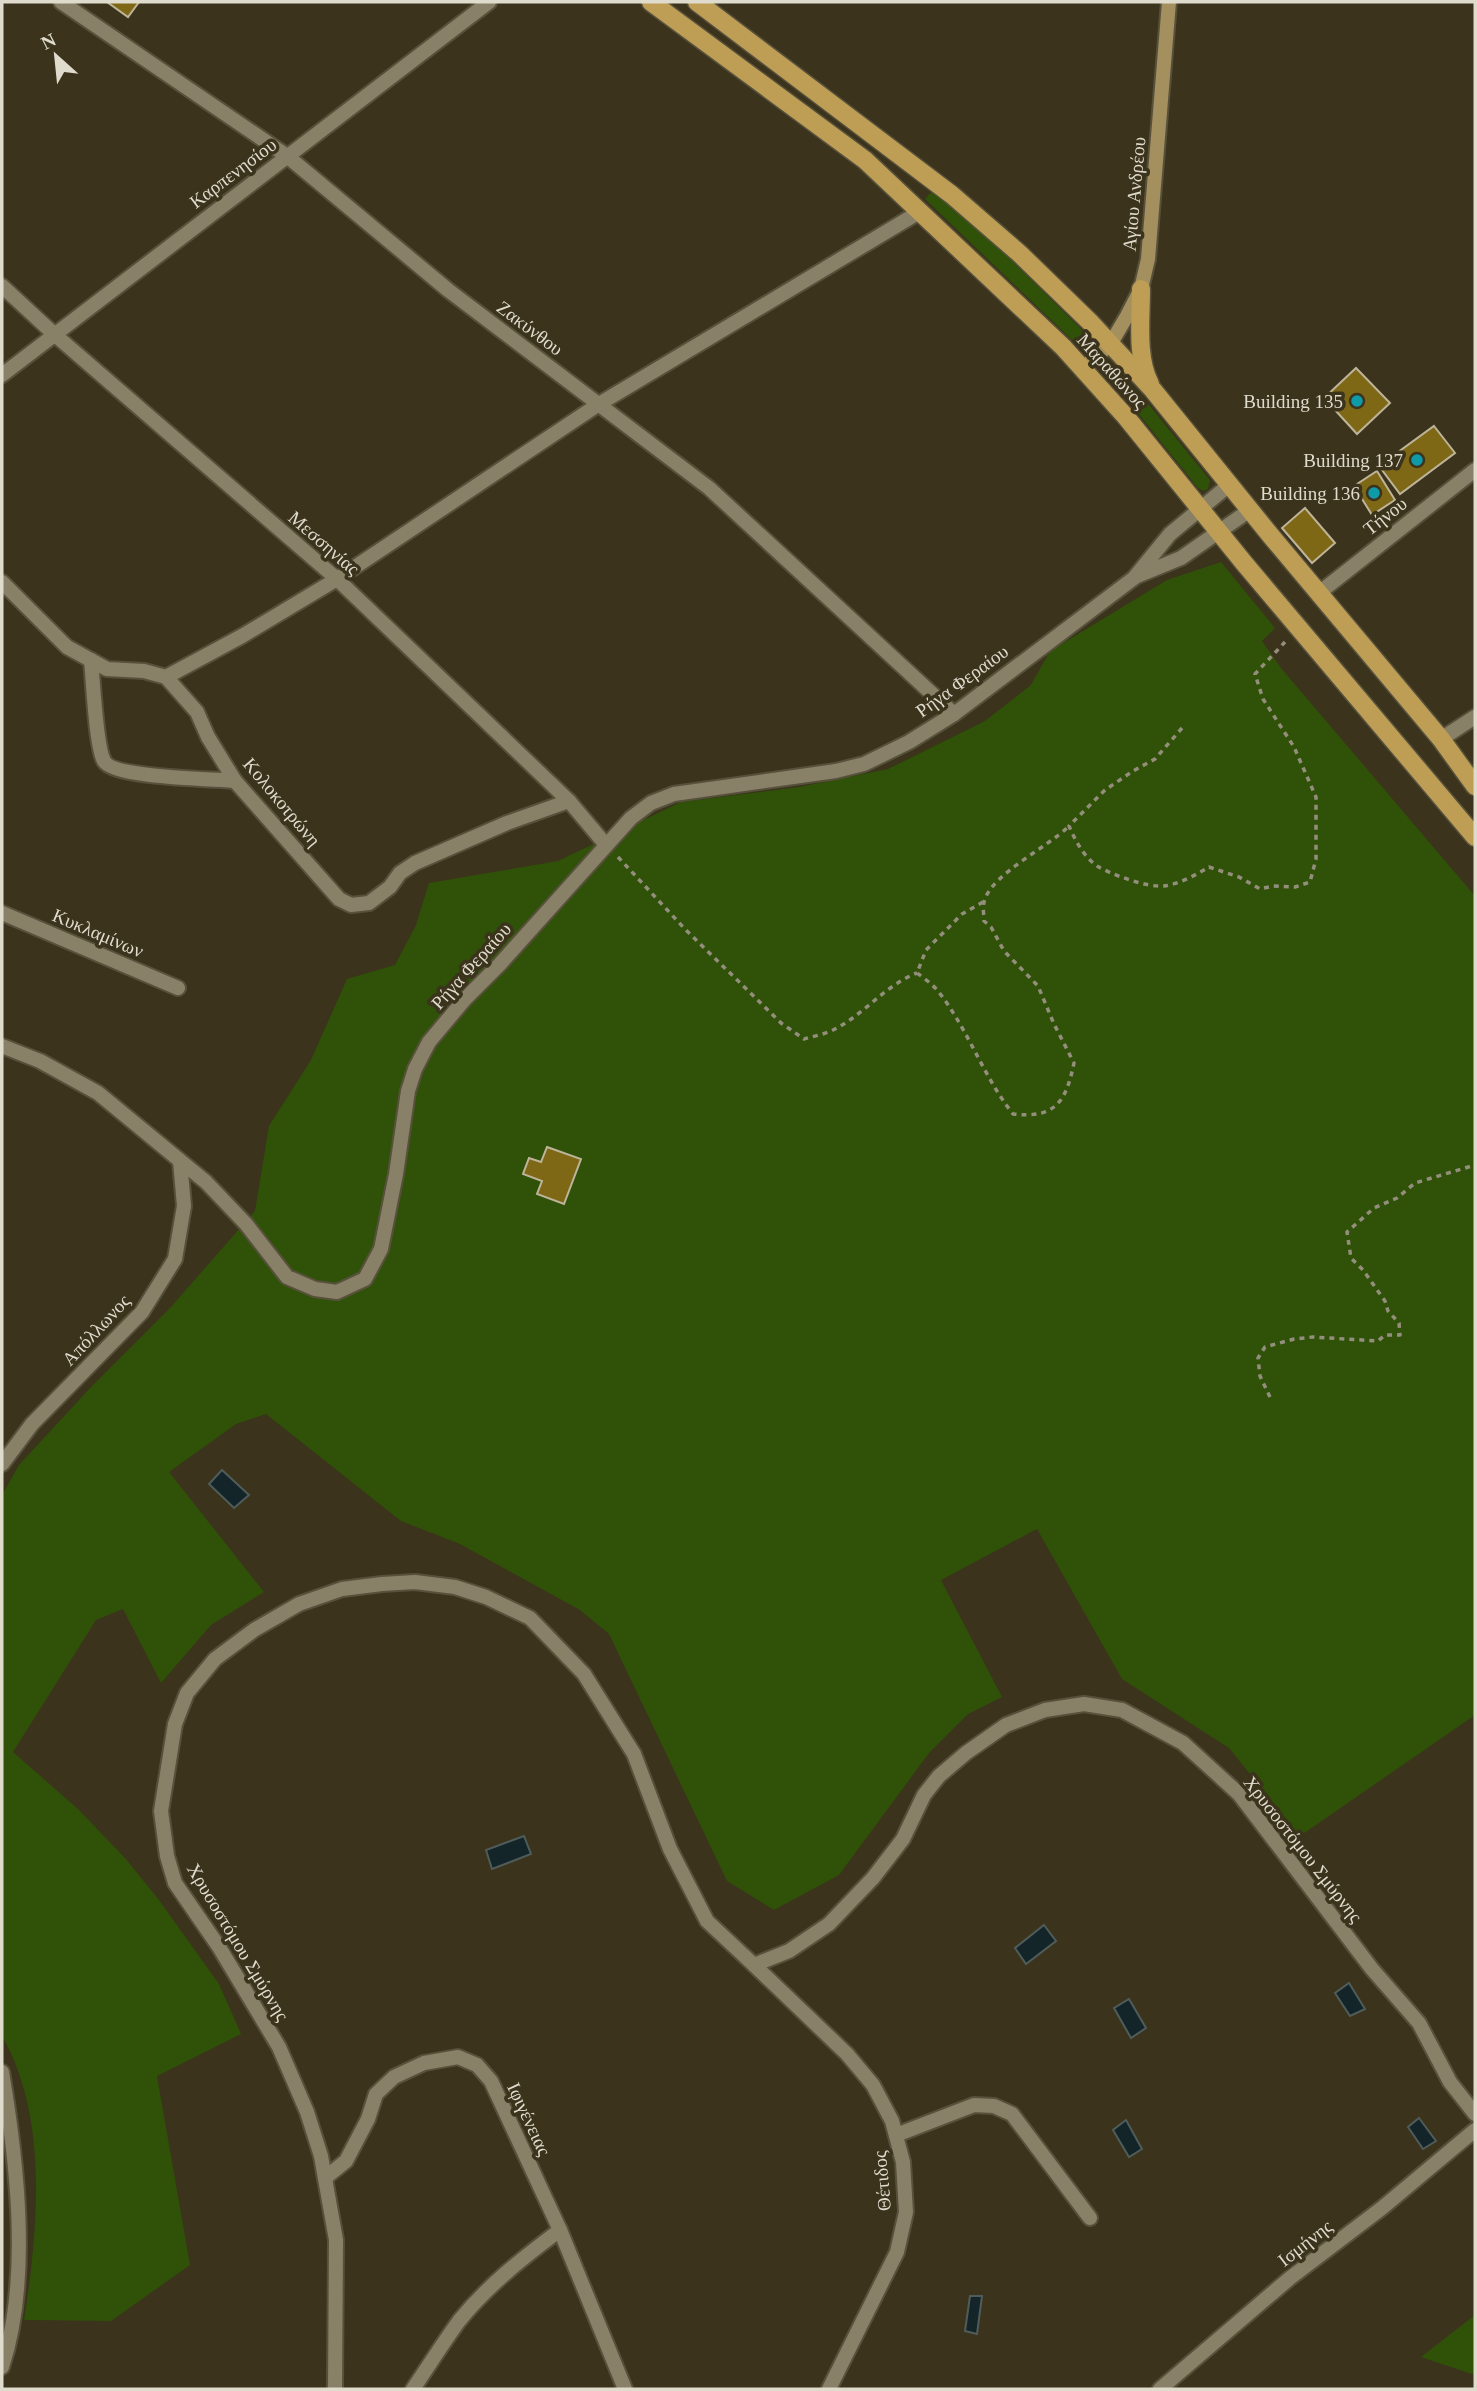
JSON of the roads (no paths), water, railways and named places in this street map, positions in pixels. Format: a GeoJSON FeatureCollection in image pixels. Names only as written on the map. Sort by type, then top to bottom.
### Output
{"type":"FeatureCollection","features":[{"type":"Feature","properties":{"kind":"main road","name":"Μαραθώνος"},"geometry":{"type":"LineString","coordinates":[[652,2],[865,160],[1083,369],[1475,836]]}},
{"type":"Feature","properties":{"kind":"main road","name":"Μαραθώνος"},"geometry":{"type":"LineString","coordinates":[[697,2],[879,137],[984,220],[1111,343],[1153,390],[1441,739],[1475,786]]}},
{"type":"Feature","properties":{"kind":"main road","name":"Αγίου Ανδρέου"},"geometry":{"type":"LineString","coordinates":[[1083,369],[1111,343],[1141,289],[1148,259],[1169,2]]}},
{"type":"Feature","properties":{"kind":"main road"},"geometry":{"type":"LineString","coordinates":[[1141,289],[1144,373],[1153,390]]}},
{"type":"Feature","properties":{"kind":"street","name":"Ζακύνθου"},"geometry":{"type":"LineString","coordinates":[[61,2],[287,156],[448,290],[709,488],[954,714]]}},
{"type":"Feature","properties":{"kind":"street","name":"Καρπενησίου"},"geometry":{"type":"LineString","coordinates":[[2,375],[489,2]]}},
{"type":"Feature","properties":{"kind":"street"},"geometry":{"type":"LineString","coordinates":[[2,582],[67,647],[107,669],[144,671],[166,677],[242,636],[337,579],[599,404],[921,211]]}},
{"type":"Feature","properties":{"kind":"street","name":"Μεσσηνίας"},"geometry":{"type":"LineString","coordinates":[[2,286],[337,579],[569,801],[607,845]]}},
{"type":"Feature","properties":{"kind":"street","name":"Τήνου"},"geometry":{"type":"LineString","coordinates":[[1319,593],[1475,470]]}},
{"type":"Feature","properties":{"kind":"street"},"geometry":{"type":"LineString","coordinates":[[1134,578],[1170,534],[1229,485]]}},
{"type":"Feature","properties":{"kind":"street"},"geometry":{"type":"LineString","coordinates":[[1134,578],[1181,558],[1250,510]]}},
{"type":"Feature","properties":{"kind":"street","name":"Ρήγα Φεραίου"},"geometry":{"type":"LineString","coordinates":[[2,1046],[40,1061],[98,1093],[206,1182],[246,1224],[287,1277],[315,1289],[337,1292],[365,1279],[381,1249],[396,1174],[408,1091],[415,1069],[429,1042],[465,999],[641,811],[651,803],[674,794],[811,776],[864,764],[909,742],[954,714],[1134,578]]}},
{"type":"Feature","properties":{"kind":"street"},"geometry":{"type":"LineString","coordinates":[[90,660],[99,739],[104,761],[112,769],[153,776],[235,781]]}},
{"type":"Feature","properties":{"kind":"street","name":"Κολοκοτρώνη"},"geometry":{"type":"LineString","coordinates":[[166,677],[197,712],[208,737],[235,781],[339,899],[351,905],[369,902],[390,887],[400,873],[415,863],[507,823],[569,801]]}},
{"type":"Feature","properties":{"kind":"street"},"geometry":{"type":"LineString","coordinates":[[1441,739],[1475,717]]}},
{"type":"Feature","properties":{"kind":"street","name":"Κυκλαμίνων"},"geometry":{"type":"LineString","coordinates":[[2,913],[178,988]]}},
{"type":"Feature","properties":{"kind":"street","name":"Απόλλωνος"},"geometry":{"type":"LineString","coordinates":[[2,1464],[32,1423],[142,1312],[175,1259],[184,1206],[180,1161]]}},
{"type":"Feature","properties":{"kind":"street","name":"Χρυσοστόμου Σμύρνης"},"geometry":{"type":"LineString","coordinates":[[335,2389],[336,2240],[321,2156],[307,2112],[279,2047],[219,1947],[176,1883],[167,1856],[161,1811],[175,1724],[187,1693],[215,1659],[254,1630],[299,1604],[342,1589],[415,1582],[455,1587],[486,1597],[530,1618],[584,1674],[634,1754],[670,1849],[707,1921],[754,1965],[789,1951],[829,1924],[873,1878],[903,1839],[924,1795],[939,1776],[1006,1725],[1045,1710],[1084,1704],[1122,1710],[1183,1743],[1239,1794],[1372,1969],[1419,2023],[1450,2082],[1475,2114]]}},
{"type":"Feature","properties":{"kind":"street","name":"Θέτιδος"},"geometry":{"type":"LineString","coordinates":[[754,1965],[847,2054],[873,2085],[892,2121],[904,2162],[906,2213],[897,2252],[829,2389]]}},
{"type":"Feature","properties":{"kind":"street","name":"Ιφιγένειας"},"geometry":{"type":"LineString","coordinates":[[325,2178],[346,2161],[368,2119],[376,2094],[394,2077],[424,2063],[458,2057],[477,2064],[491,2081],[560,2230],[625,2389]]}},
{"type":"Feature","properties":{"kind":"street"},"geometry":{"type":"LineString","coordinates":[[2,2072],[16,2175],[18,2264],[16,2298],[2,2367]]}},
{"type":"Feature","properties":{"kind":"street"},"geometry":{"type":"LineString","coordinates":[[896,2135],[974,2105],[994,2106],[1012,2114],[1090,2218]]}},
{"type":"Feature","properties":{"kind":"street","name":"Ισμήνης"},"geometry":{"type":"LineString","coordinates":[[1160,2389],[1290,2278],[1382,2208],[1475,2130]]}},
{"type":"Feature","properties":{"kind":"street"},"geometry":{"type":"LineString","coordinates":[[413,2389],[459,2321],[486,2291],[515,2263],[560,2230]]}},
{"type":"Feature","properties":{"kind":"place","name":"Building 135"},"geometry":{"type":"Point","coordinates":[1357,401]}},
{"type":"Feature","properties":{"kind":"place","name":"Building 137"},"geometry":{"type":"Point","coordinates":[1417,460]}},
{"type":"Feature","properties":{"kind":"place","name":"Building 136"},"geometry":{"type":"Point","coordinates":[1374,493]}}]}
